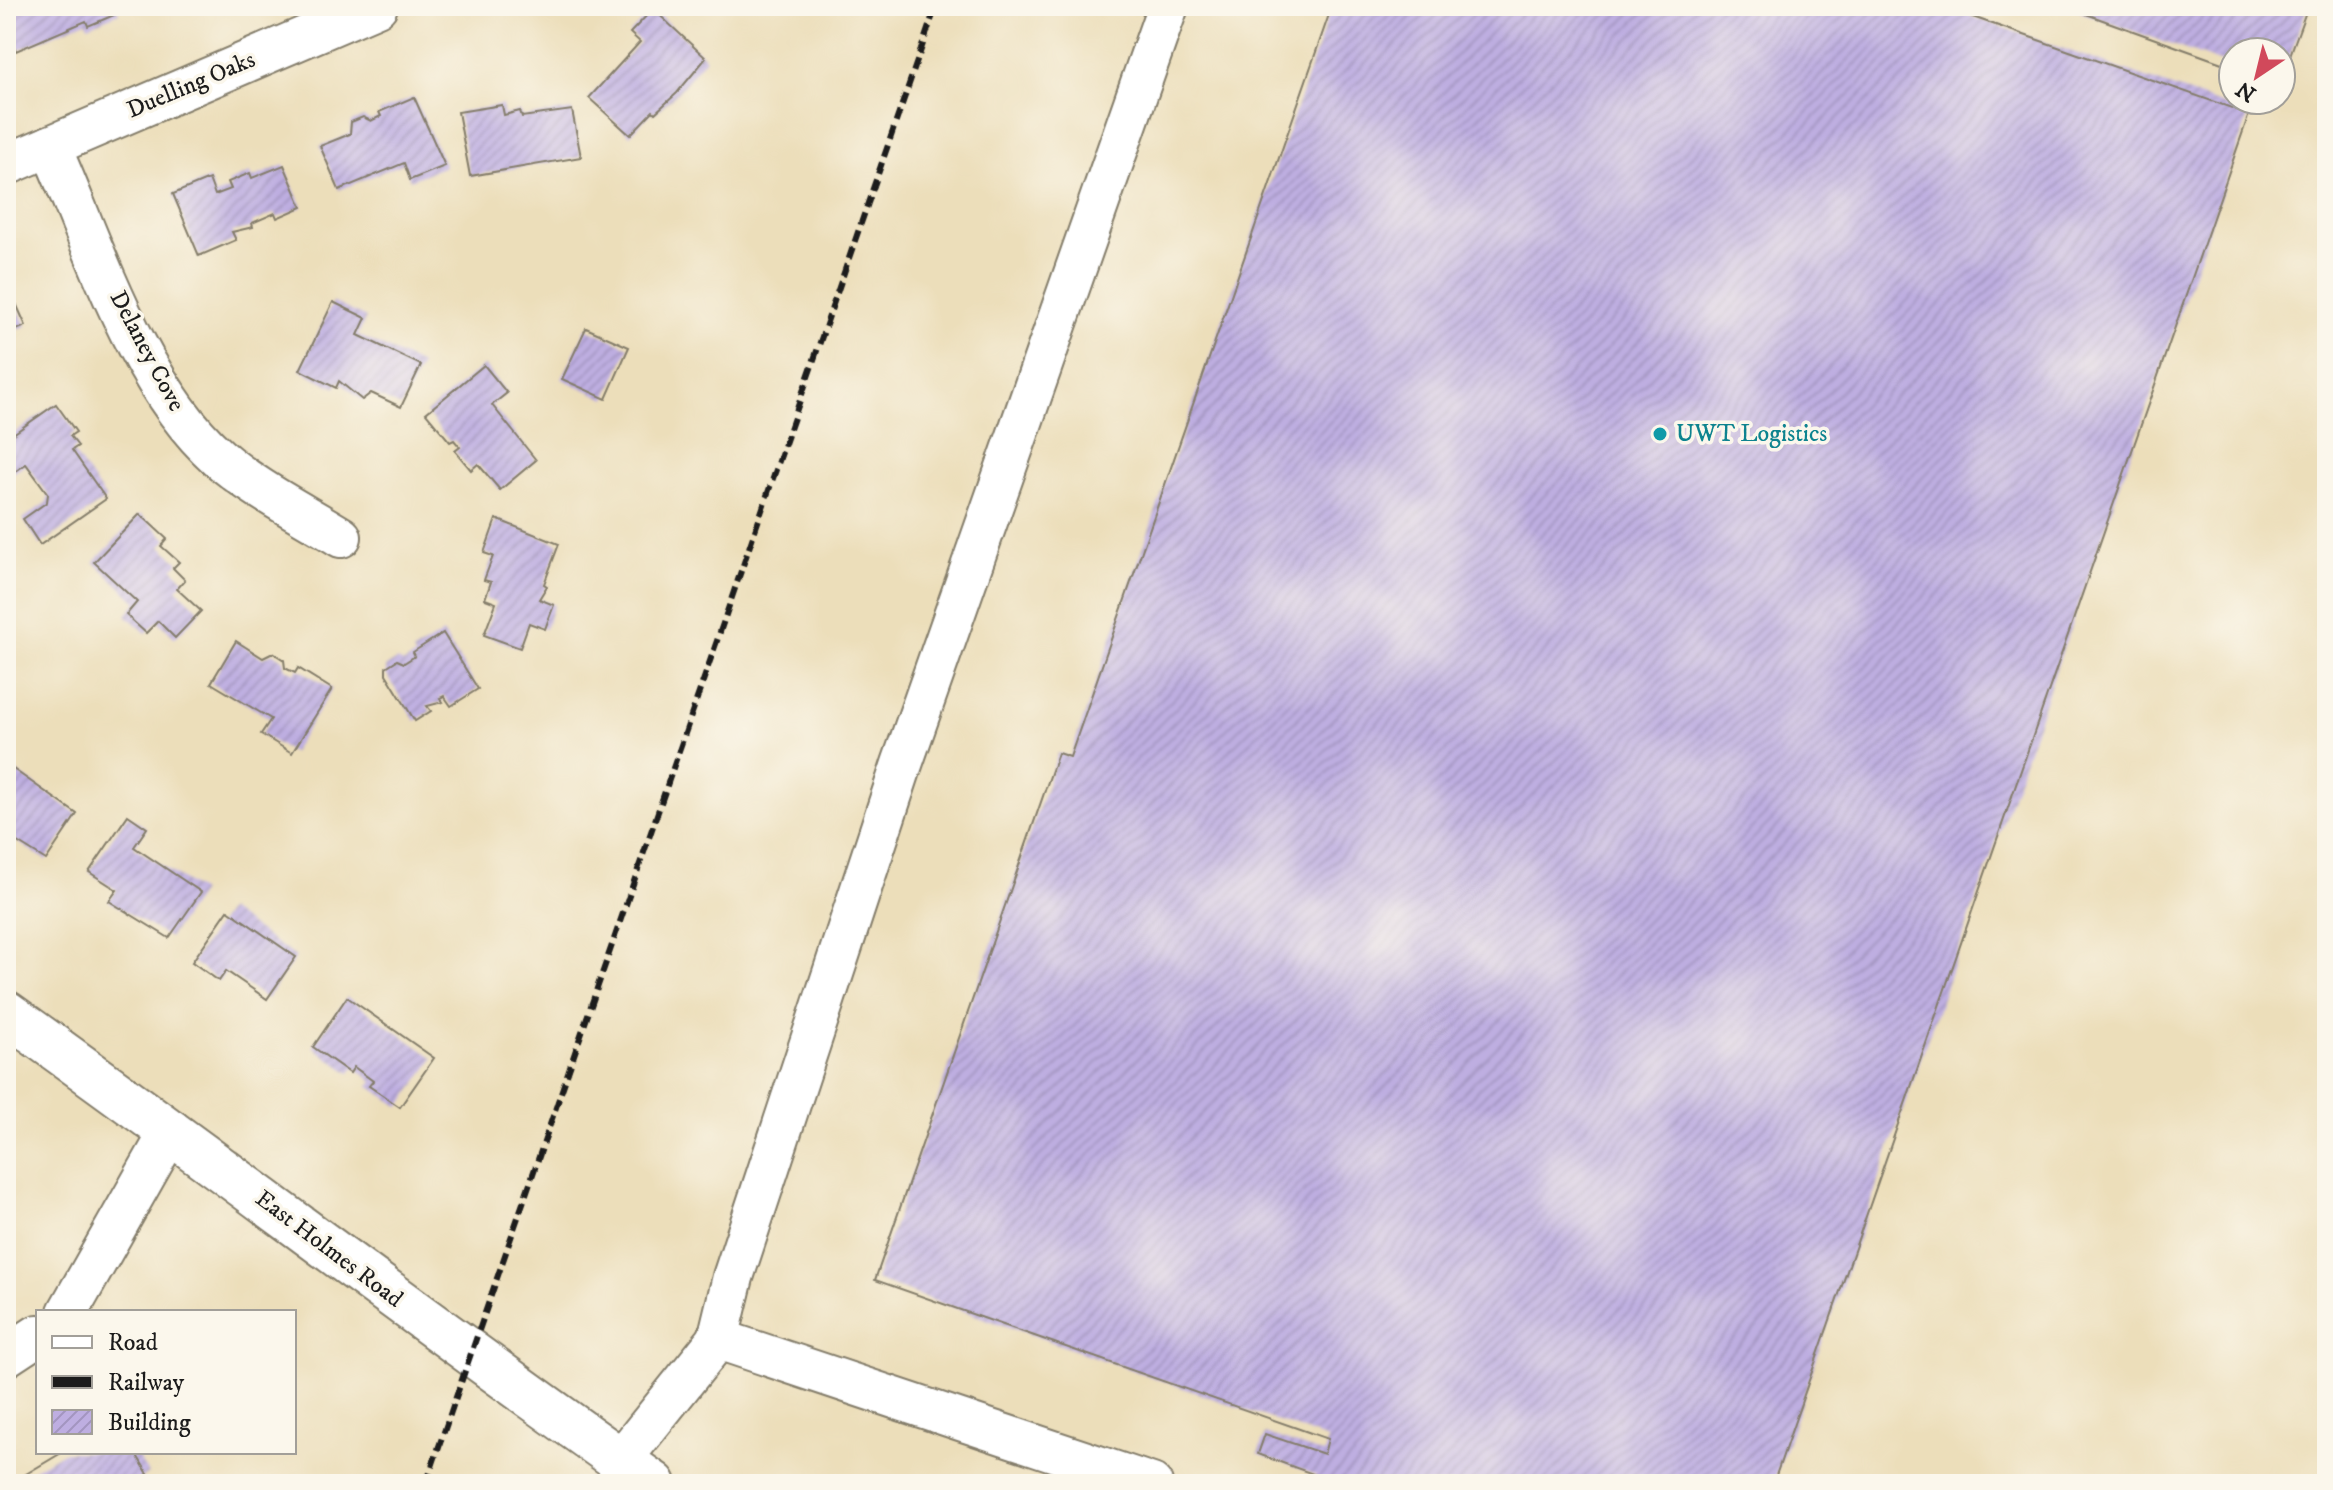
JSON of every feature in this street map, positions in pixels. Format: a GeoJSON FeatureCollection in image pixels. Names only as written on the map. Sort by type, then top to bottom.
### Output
{"type":"FeatureCollection","features":[{"type":"Feature","properties":{"kind":"main road","name":"East Holmes Road"},"geometry":{"type":"LineString","coordinates":[[6,1013],[171,1130],[471,1356],[637,1472]]}},
{"type":"Feature","properties":{"kind":"street","name":"Duelling Oaks"},"geometry":{"type":"LineString","coordinates":[[6,165],[377,6]]}},
{"type":"Feature","properties":{"kind":"street"},"geometry":{"type":"LineString","coordinates":[[637,1472],[718,1339],[733,1277],[902,764],[1168,6]]}},
{"type":"Feature","properties":{"kind":"street","name":"Delaney Cove"},"geometry":{"type":"LineString","coordinates":[[50,146],[129,327],[169,400],[194,433],[241,476],[341,537]]}},
{"type":"Feature","properties":{"kind":"street"},"geometry":{"type":"LineString","coordinates":[[69,1310],[171,1130]]}},
{"type":"Feature","properties":{"kind":"street"},"geometry":{"type":"LineString","coordinates":[[6,1356],[36,1336]]}},
{"type":"Feature","properties":{"kind":"street"},"geometry":{"type":"LineString","coordinates":[[718,1339],[1152,1484]]}},
{"type":"Feature","properties":{"kind":"building"},"geometry":{"type":"Polygon","coordinates":[[[6,6],[116,6],[119,13],[88,26],[86,21],[16,51],[6,28],[6,6]]]}},
{"type":"Feature","properties":{"kind":"building","name":"UWT Logistics"},"geometry":{"type":"Polygon","coordinates":[[[1332,6],[1973,6],[1970,16],[2217,103],[2217,116],[2248,116],[1773,1484],[1313,1484],[1316,1475],[1258,1454],[1265,1434],[1324,1454],[1328,1439],[875,1280],[1058,753],[1070,757],[1332,6]]]}},
{"type":"Feature","properties":{"kind":"building"},"geometry":{"type":"Polygon","coordinates":[[[2064,6],[2308,6],[2297,36],[2217,36],[2217,61],[2064,6]]]}},
{"type":"Feature","properties":{"kind":"building"},"geometry":{"type":"Polygon","coordinates":[[[653,9],[706,58],[677,93],[655,113],[653,111],[630,135],[589,98],[640,42],[630,33],[653,9]]]}},
{"type":"Feature","properties":{"kind":"building"},"geometry":{"type":"Polygon","coordinates":[[[414,97],[445,166],[410,180],[404,163],[339,190],[320,146],[350,134],[351,122],[363,117],[371,121],[381,116],[379,112],[414,97]]]}},
{"type":"Feature","properties":{"kind":"building"},"geometry":{"type":"Polygon","coordinates":[[[502,105],[504,115],[520,111],[522,117],[572,110],[581,157],[470,176],[458,112],[502,105]]]}},
{"type":"Feature","properties":{"kind":"building"},"geometry":{"type":"Polygon","coordinates":[[[284,165],[302,207],[277,218],[275,213],[252,223],[253,227],[232,232],[236,240],[199,256],[173,194],[209,179],[215,195],[231,189],[228,182],[250,173],[252,178],[284,165]]]}},
{"type":"Feature","properties":{"kind":"building"},"geometry":{"type":"Polygon","coordinates":[[[6,281],[26,326],[6,334],[6,281]]]}},
{"type":"Feature","properties":{"kind":"building"},"geometry":{"type":"Polygon","coordinates":[[[333,302],[366,318],[358,335],[421,365],[401,407],[371,393],[362,400],[339,381],[336,388],[300,370],[333,302]]]}},
{"type":"Feature","properties":{"kind":"building"},"geometry":{"type":"Polygon","coordinates":[[[586,328],[629,347],[606,399],[562,379],[586,328]]]}},
{"type":"Feature","properties":{"kind":"building"},"geometry":{"type":"Polygon","coordinates":[[[484,365],[507,393],[492,405],[536,460],[500,490],[478,464],[471,470],[455,451],[460,447],[454,440],[450,442],[426,413],[484,365]]]}},
{"type":"Feature","properties":{"kind":"building"},"geometry":{"type":"Polygon","coordinates":[[[56,404],[76,432],[70,436],[78,446],[72,450],[106,499],[40,545],[23,519],[47,502],[48,494],[26,464],[6,478],[6,439],[56,404]]]}},
{"type":"Feature","properties":{"kind":"building"},"geometry":{"type":"Polygon","coordinates":[[[140,514],[167,539],[161,546],[179,562],[173,568],[185,580],[177,589],[201,611],[175,638],[158,621],[146,633],[126,615],[137,602],[94,562],[140,514]]]}},
{"type":"Feature","properties":{"kind":"building"},"geometry":{"type":"Polygon","coordinates":[[[496,519],[559,544],[544,584],[547,586],[539,599],[554,605],[545,629],[529,623],[520,648],[484,635],[496,603],[485,599],[491,582],[484,580],[493,556],[484,553],[496,519]]]}},
{"type":"Feature","properties":{"kind":"building"},"geometry":{"type":"Polygon","coordinates":[[[443,633],[478,689],[451,706],[444,696],[440,698],[443,702],[427,706],[431,711],[415,721],[386,674],[386,667],[397,660],[404,663],[415,656],[413,652],[443,633]]]}},
{"type":"Feature","properties":{"kind":"building"},"geometry":{"type":"Polygon","coordinates":[[[236,641],[263,658],[273,653],[284,660],[285,668],[295,673],[298,668],[332,689],[292,753],[261,734],[271,719],[211,683],[236,641]]]}},
{"type":"Feature","properties":{"kind":"building"},"geometry":{"type":"Polygon","coordinates":[[[6,764],[77,814],[46,860],[6,835],[6,764]]]}},
{"type":"Feature","properties":{"kind":"building"},"geometry":{"type":"Polygon","coordinates":[[[128,815],[147,828],[134,847],[201,892],[169,938],[109,901],[117,890],[89,872],[128,815]]]}},
{"type":"Feature","properties":{"kind":"building"},"geometry":{"type":"Polygon","coordinates":[[[228,910],[296,957],[267,999],[226,971],[219,981],[192,962],[228,910]]]}},
{"type":"Feature","properties":{"kind":"building"},"geometry":{"type":"Polygon","coordinates":[[[347,997],[434,1058],[400,1107],[369,1086],[373,1081],[354,1067],[350,1073],[313,1047],[347,997]]]}},
{"type":"Feature","properties":{"kind":"building"},"geometry":{"type":"Polygon","coordinates":[[[60,1454],[136,1454],[148,1474],[132,1484],[32,1484],[26,1474],[60,1454]]]}},
{"type":"Feature","properties":{"kind":"railway"},"geometry":{"type":"LineString","coordinates":[[426,1484],[936,6]]}},
{"type":"Feature","properties":{"kind":"place","name":"UWT Logistics"},"geometry":{"type":"Point","coordinates":[1660,434]}}]}
